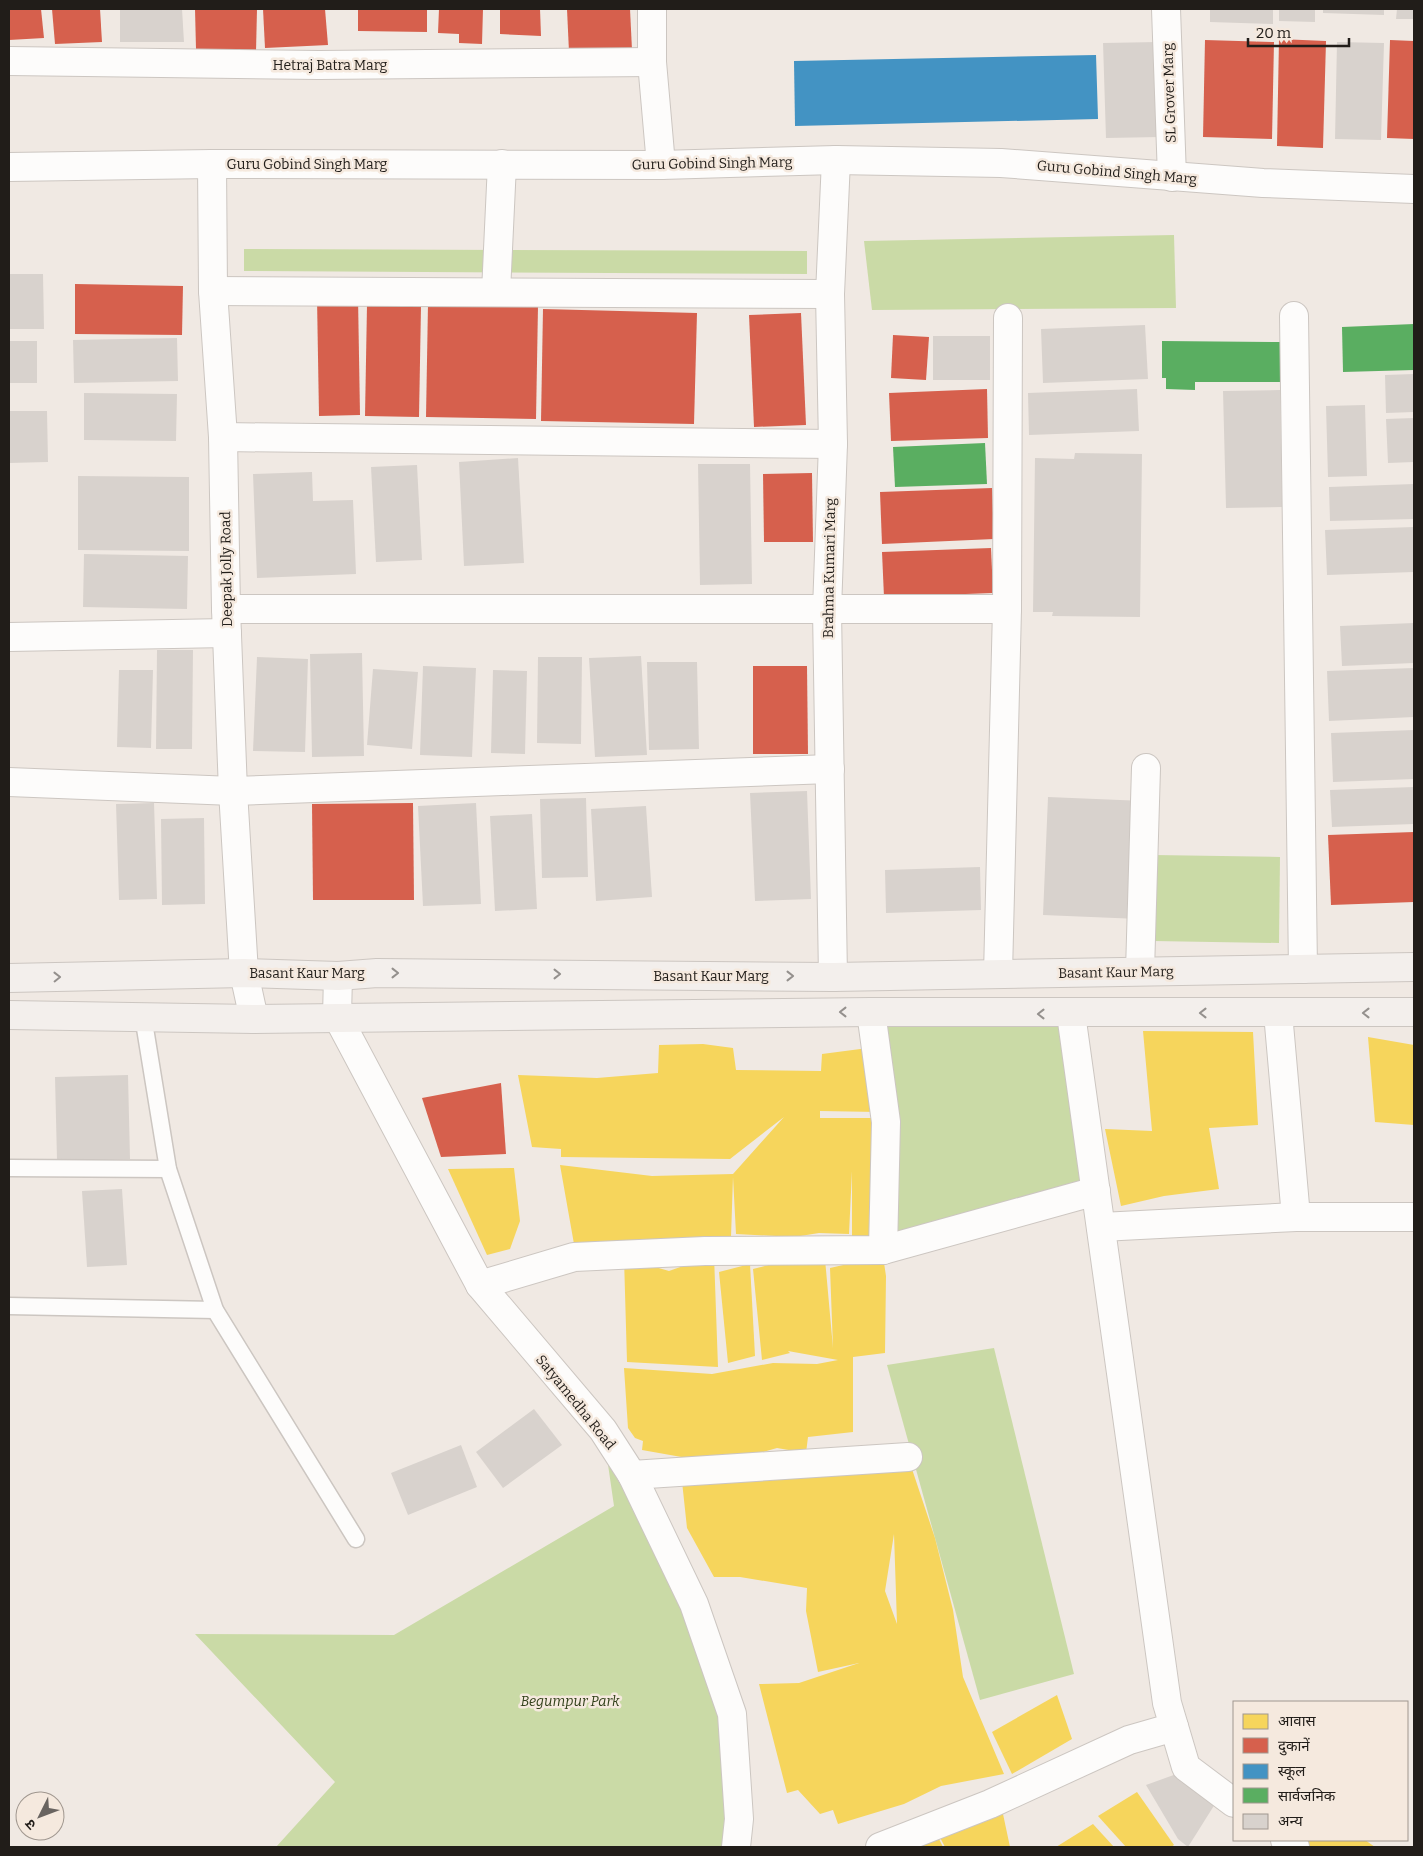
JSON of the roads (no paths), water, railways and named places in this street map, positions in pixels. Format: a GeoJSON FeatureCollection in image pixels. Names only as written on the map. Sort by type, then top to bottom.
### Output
{"type":"FeatureCollection","features":[{"type":"Feature","properties":{"kind":"main road","name":"Basant Kaur Marg"},"geometry":{"type":"LineString","coordinates":[[9,978],[244,973],[338,976],[376,973],[833,976],[1414,967]]}},
{"type":"Feature","properties":{"kind":"main road"},"geometry":{"type":"LineString","coordinates":[[9,1015],[254,1019],[337,1016],[871,1012],[1071,1014],[1414,1012]]}},
{"type":"Feature","properties":{"kind":"street"},"geometry":{"type":"LineString","coordinates":[[652,9],[652,62],[661,164]]}},
{"type":"Feature","properties":{"kind":"street","name":"SL Grover Marg"},"geometry":{"type":"LineString","coordinates":[[1166,9],[1172,177]]}},
{"type":"Feature","properties":{"kind":"street","name":"Hetraj Batra Marg"},"geometry":{"type":"LineString","coordinates":[[9,61],[319,66],[652,62]]}},
{"type":"Feature","properties":{"kind":"street","name":"Guru Gobind Singh Marg"},"geometry":{"type":"LineString","coordinates":[[9,167],[212,164],[661,164],[836,160],[1001,163],[1172,177],[1414,189]]}},
{"type":"Feature","properties":{"kind":"street","name":"Brahma Kumari Marg"},"geometry":{"type":"LineString","coordinates":[[833,976],[827,610],[833,444],[830,294],[836,160]]}},
{"type":"Feature","properties":{"kind":"street","name":"Deepak Jolly Road"},"geometry":{"type":"LineString","coordinates":[[212,164],[213,291],[223,437],[226,621],[233,791],[244,973],[254,1019]]}},
{"type":"Feature","properties":{"kind":"street"},"geometry":{"type":"LineString","coordinates":[[496,292],[502,164]]}},
{"type":"Feature","properties":{"kind":"street"},"geometry":{"type":"LineString","coordinates":[[213,291],[830,294]]}},
{"type":"Feature","properties":{"kind":"street"},"geometry":{"type":"LineString","coordinates":[[1294,316],[1303,969]]}},
{"type":"Feature","properties":{"kind":"street"},"geometry":{"type":"LineString","coordinates":[[998,974],[1007,609],[1008,318]]}},
{"type":"Feature","properties":{"kind":"street"},"geometry":{"type":"LineString","coordinates":[[223,437],[833,444]]}},
{"type":"Feature","properties":{"kind":"street"},"geometry":{"type":"LineString","coordinates":[[9,637],[226,621],[827,610],[1007,609]]}},
{"type":"Feature","properties":{"kind":"street"},"geometry":{"type":"LineString","coordinates":[[1140,971],[1146,768]]}},
{"type":"Feature","properties":{"kind":"street"},"geometry":{"type":"LineString","coordinates":[[9,782],[233,791],[830,769]]}},
{"type":"Feature","properties":{"kind":"street"},"geometry":{"type":"LineString","coordinates":[[337,1016],[338,976]]}},
{"type":"Feature","properties":{"kind":"street"},"geometry":{"type":"LineString","coordinates":[[871,1012],[886,1122],[883,1250]]}},
{"type":"Feature","properties":{"kind":"street"},"geometry":{"type":"LineString","coordinates":[[1278,1013],[1296,1217]]}},
{"type":"Feature","properties":{"kind":"street"},"geometry":{"type":"LineString","coordinates":[[1071,1014],[1167,1703],[1186,1767],[1233,1802]]}},
{"type":"Feature","properties":{"kind":"street","name":"Satyamedha Road"},"geometry":{"type":"LineString","coordinates":[[337,1016],[480,1285],[603,1430],[632,1475],[694,1604],[732,1714],[740,1845]]}},
{"type":"Feature","properties":{"kind":"street"},"geometry":{"type":"LineString","coordinates":[[480,1285],[574,1257],[705,1251],[883,1250],[1096,1191]]}},
{"type":"Feature","properties":{"kind":"street"},"geometry":{"type":"LineString","coordinates":[[1101,1227],[1296,1217],[1414,1217]]}},
{"type":"Feature","properties":{"kind":"street"},"geometry":{"type":"LineString","coordinates":[[632,1475],[908,1457]]}},
{"type":"Feature","properties":{"kind":"street"},"geometry":{"type":"LineString","coordinates":[[880,1847],[990,1804],[1129,1740],[1174,1727]]}},
{"type":"Feature","properties":{"kind":"lane"},"geometry":{"type":"LineString","coordinates":[[144,1016],[168,1169],[215,1310],[356,1539]]}},
{"type":"Feature","properties":{"kind":"lane"},"geometry":{"type":"LineString","coordinates":[[9,1168],[168,1169]]}},
{"type":"Feature","properties":{"kind":"lane"},"geometry":{"type":"LineString","coordinates":[[9,1306],[215,1310]]}},
{"type":"Feature","properties":{"kind":"park label","name":"Begumpur Park"},"geometry":{"type":"Point","coordinates":[570,1701]}}]}
